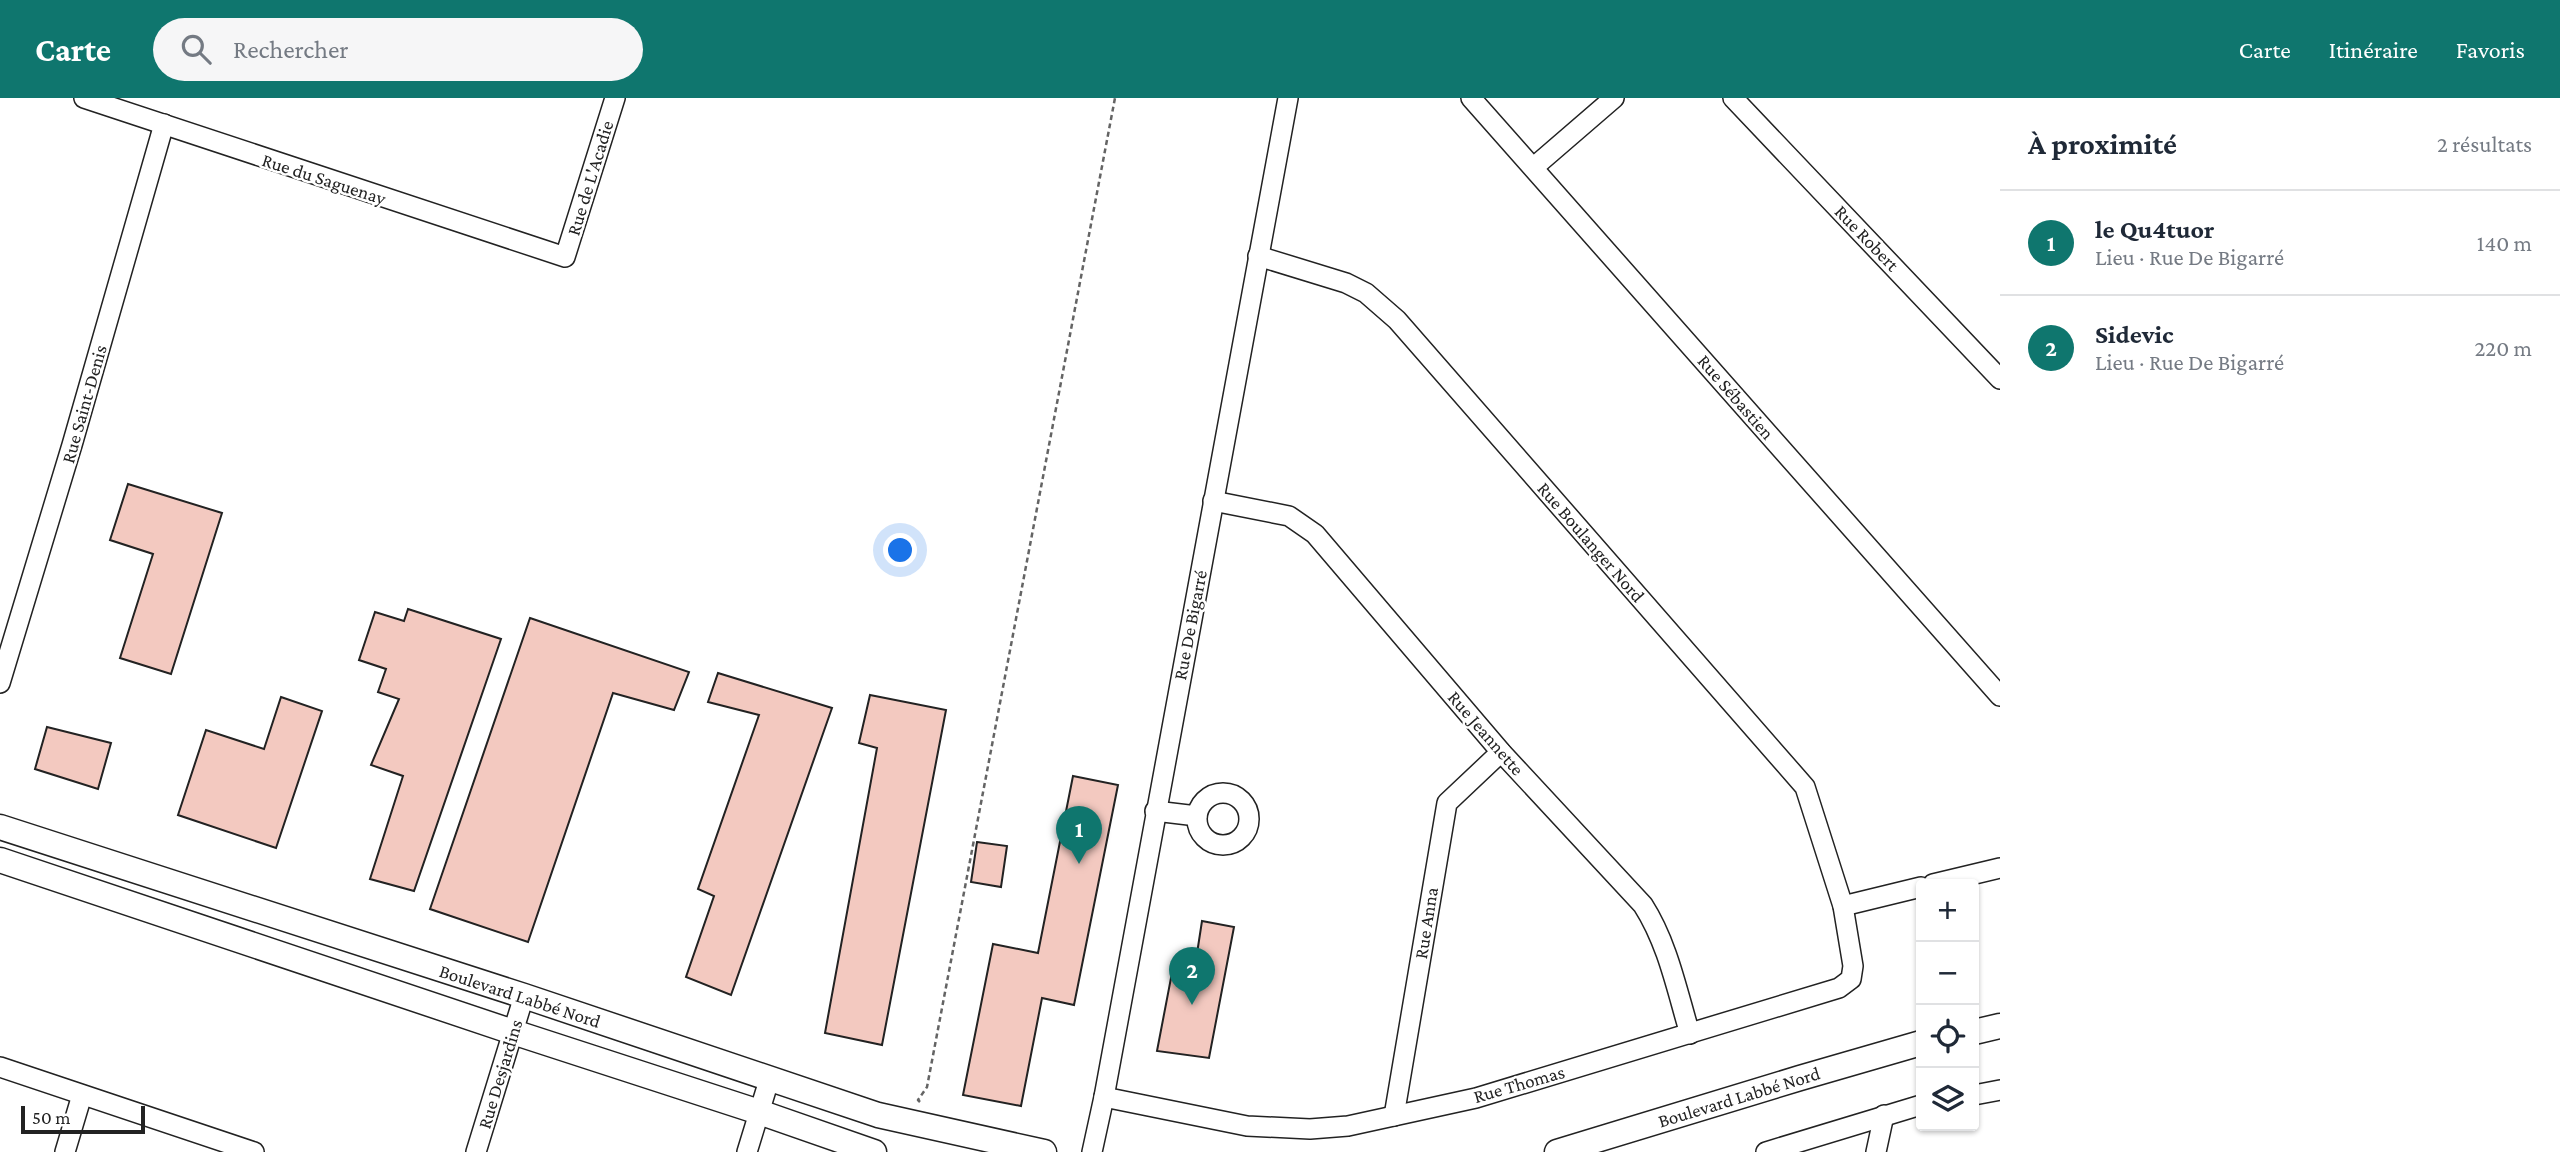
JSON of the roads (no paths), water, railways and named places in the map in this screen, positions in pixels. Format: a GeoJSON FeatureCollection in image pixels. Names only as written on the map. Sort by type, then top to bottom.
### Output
{"type":"FeatureCollection","features":[{"type":"Feature","properties":{"kind":"main road","name":"Boulevard Labbé Nord"},"geometry":{"type":"LineString","coordinates":[[0,827],[524,996],[878,1115],[1044,1152]]}},
{"type":"Feature","properties":{"kind":"main road","name":"Boulevard Labbé Nord"},"geometry":{"type":"LineString","coordinates":[[0,860],[874,1152]]}},
{"type":"Feature","properties":{"kind":"main road"},"geometry":{"type":"LineString","coordinates":[[1979,1031],[2000,1026]]}},
{"type":"Feature","properties":{"kind":"main road","name":"Boulevard Labbé Nord"},"geometry":{"type":"LineString","coordinates":[[1557,1152],[1916,1044]]}},
{"type":"Feature","properties":{"kind":"street","name":"Rue du Saguenay"},"geometry":{"type":"LineString","coordinates":[[84,98],[565,257]]}},
{"type":"Feature","properties":{"kind":"street","name":"Rue de L'Acadie"},"geometry":{"type":"LineString","coordinates":[[565,257],[615,98]]}},
{"type":"Feature","properties":{"kind":"street","name":"Rue De Bigarré"},"geometry":{"type":"LineString","coordinates":[[1092,1152],[1287,98]]}},
{"type":"Feature","properties":{"kind":"street","name":"Rue Sébastien"},"geometry":{"type":"LineString","coordinates":[[1471,98],[2000,696]]}},
{"type":"Feature","properties":{"kind":"street"},"geometry":{"type":"LineString","coordinates":[[1534,167],[1614,98]]}},
{"type":"Feature","properties":{"kind":"street","name":"Rue Robert"},"geometry":{"type":"LineString","coordinates":[[1733,98],[2000,379]]}},
{"type":"Feature","properties":{"kind":"street","name":"Rue Saint-Denis"},"geometry":{"type":"LineString","coordinates":[[0,683],[68,459],[164,124]]}},
{"type":"Feature","properties":{"kind":"street","name":"Rue Boulanger Nord"},"geometry":{"type":"LineString","coordinates":[[1258,256],[1346,283],[1366,293],[1397,320],[1805,787],[1843,906]]}},
{"type":"Feature","properties":{"kind":"street","name":"Rue Jeannette"},"geometry":{"type":"LineString","coordinates":[[1213,502],[1289,516],[1315,534],[1501,752],[1643,905],[1655,923],[1664,945],[1690,1034]]}},
{"type":"Feature","properties":{"kind":"street","name":"Rue Anna"},"geometry":{"type":"LineString","coordinates":[[1394,1116],[1447,803],[1501,752]]}},
{"type":"Feature","properties":{"kind":"street"},"geometry":{"type":"LineString","coordinates":[[1155,811],[1197,816]]}},
{"type":"Feature","properties":{"kind":"street"},"geometry":{"type":"LineString","coordinates":[[1954,879],[2000,868]]}},
{"type":"Feature","properties":{"kind":"street"},"geometry":{"type":"LineString","coordinates":[[1843,906],[1916,888]]}},
{"type":"Feature","properties":{"kind":"street","name":"Rue Thomas"},"geometry":{"type":"LineString","coordinates":[[1104,1097],[1247,1126],[1310,1129],[1348,1126],[1476,1098],[1839,988],[1851,979],[1853,966],[1843,906]]}},
{"type":"Feature","properties":{"kind":"street","name":"Rue Desjardins"},"geometry":{"type":"LineString","coordinates":[[475,1152],[524,996]]}},
{"type":"Feature","properties":{"kind":"street"},"geometry":{"type":"LineString","coordinates":[[0,1067],[254,1152]]}},
{"type":"Feature","properties":{"kind":"street"},"geometry":{"type":"LineString","coordinates":[[747,1152],[770,1077]]}},
{"type":"Feature","properties":{"kind":"street"},"geometry":{"type":"LineString","coordinates":[[1979,1093],[2000,1090]]}},
{"type":"Feature","properties":{"kind":"street"},"geometry":{"type":"LineString","coordinates":[[65,1152],[82,1095]]}},
{"type":"Feature","properties":{"kind":"street"},"geometry":{"type":"LineString","coordinates":[[1766,1152],[1916,1106]]}},
{"type":"Feature","properties":{"kind":"street"},"geometry":{"type":"LineString","coordinates":[[1876,1152],[1884,1115]]}},
{"type":"Feature","properties":{"kind":"place","name":"le Qu4tuor"},"geometry":{"type":"Point","coordinates":[1079,864]}},
{"type":"Feature","properties":{"kind":"place","name":"Sidevic"},"geometry":{"type":"Point","coordinates":[1192,1005]}}]}
